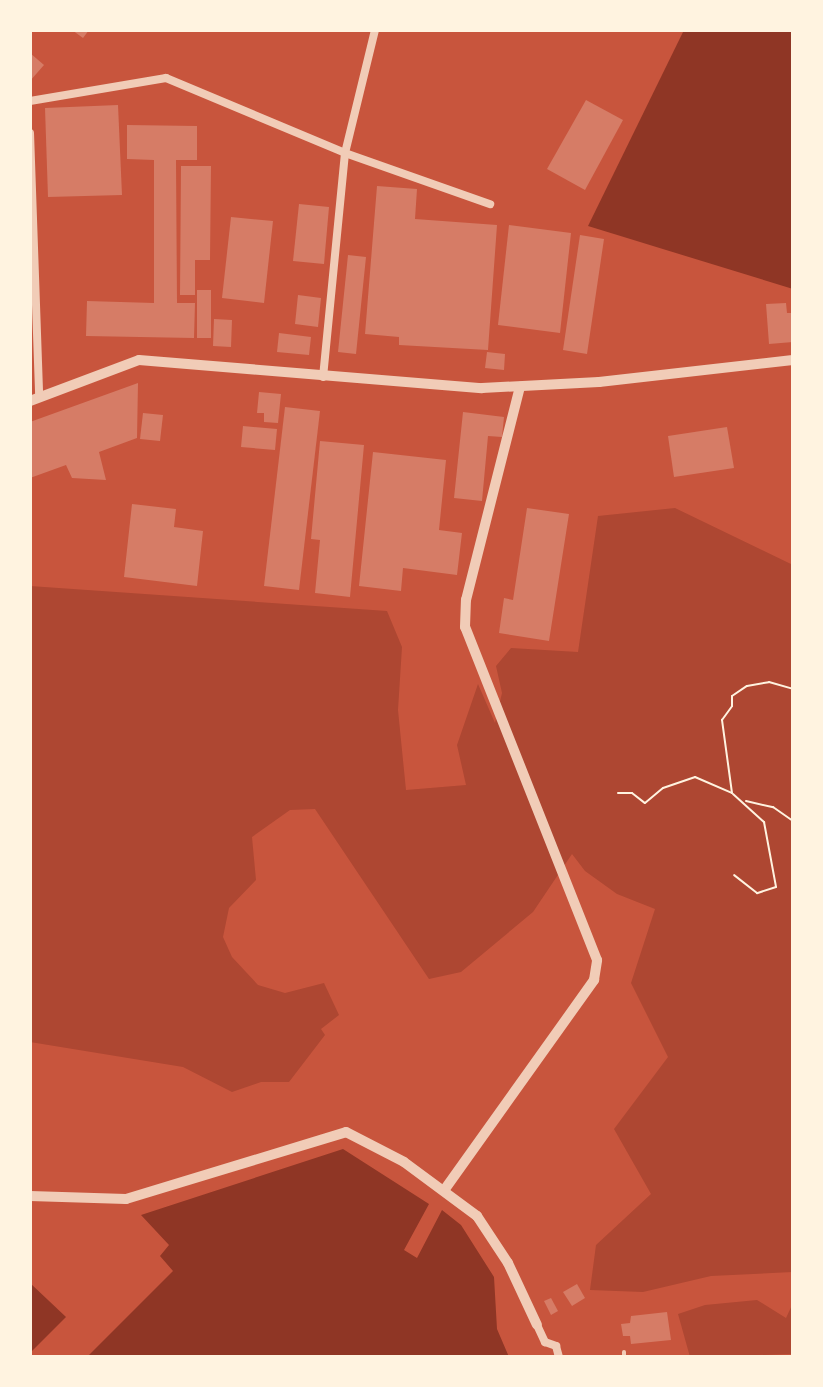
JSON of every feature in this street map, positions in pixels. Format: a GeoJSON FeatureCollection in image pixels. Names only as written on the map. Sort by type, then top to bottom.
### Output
{"type":"FeatureCollection","features":[{"type":"Feature","properties":{"kind":"street"},"geometry":{"type":"LineString","coordinates":[[323,377],[345,153],[375,30]]}},
{"type":"Feature","properties":{"kind":"street"},"geometry":{"type":"LineString","coordinates":[[30,101],[166,78],[345,153],[490,204]]}},
{"type":"Feature","properties":{"kind":"street"},"geometry":{"type":"LineString","coordinates":[[30,133],[35,399]]}},
{"type":"Feature","properties":{"kind":"street"},"geometry":{"type":"LineString","coordinates":[[35,399],[139,360],[323,377],[520,387],[793,360]]}},
{"type":"Feature","properties":{"kind":"street"},"geometry":{"type":"LineString","coordinates":[[30,387],[35,399]]}},
{"type":"Feature","properties":{"kind":"street"},"geometry":{"type":"LineString","coordinates":[[445,1189],[594,980],[597,960],[465,627],[466,600],[520,387]]}},
{"type":"Feature","properties":{"kind":"street"},"geometry":{"type":"LineString","coordinates":[[30,1196],[126,1199],[346,1132],[445,1189],[477,1216],[514,1273],[545,1342],[556,1346],[559,1357]]}},
{"type":"Feature","properties":{"kind":"path"},"geometry":{"type":"LineString","coordinates":[[732,793],[722,720],[732,706],[732,696],[747,686],[769,682],[793,689]]}},
{"type":"Feature","properties":{"kind":"path"},"geometry":{"type":"LineString","coordinates":[[618,793],[632,793],[645,803],[663,788],[695,777],[745,801],[764,822],[776,887],[757,893],[734,875]]}},
{"type":"Feature","properties":{"kind":"path"},"geometry":{"type":"LineString","coordinates":[[745,801],[773,807],[793,821]]}},
{"type":"Feature","properties":{"kind":"shaded area"},"geometry":{"type":"Polygon","coordinates":[[[684,30],[793,30],[793,289],[588,226],[684,30]]]}},
{"type":"Feature","properties":{"kind":"shaded area"},"geometry":{"type":"Polygon","coordinates":[[[675,508],[793,565],[793,1272],[711,1276],[643,1292],[590,1290],[596,1245],[651,1194],[614,1129],[668,1057],[631,983],[655,909],[617,894],[585,871],[572,854],[533,912],[461,972],[429,979],[315,809],[290,810],[252,837],[256,880],[229,908],[223,937],[232,957],[258,985],[285,993],[324,983],[339,1015],[321,1029],[325,1035],[289,1082],[261,1082],[232,1092],[183,1067],[30,1042],[30,586],[387,611],[402,647],[398,710],[406,790],[466,785],[457,745],[478,684],[495,723],[502,693],[496,666],[511,648],[578,652],[598,516],[675,508]]]}},
{"type":"Feature","properties":{"kind":"shaded area"},"geometry":{"type":"Polygon","coordinates":[[[343,1149],[429,1204],[404,1250],[417,1258],[442,1210],[461,1225],[494,1277],[497,1329],[509,1357],[87,1357],[173,1271],[160,1256],[169,1245],[141,1215],[343,1149]]]}},
{"type":"Feature","properties":{"kind":"shaded area"},"geometry":{"type":"Polygon","coordinates":[[[30,1283],[66,1317],[30,1353],[30,1283]]]}},
{"type":"Feature","properties":{"kind":"shaded area"},"geometry":{"type":"Polygon","coordinates":[[[757,1300],[786,1318],[793,1303],[793,1354],[690,1357],[678,1314],[705,1305],[757,1300]]]}},
{"type":"Feature","properties":{"kind":"building"},"geometry":{"type":"Polygon","coordinates":[[[72,30],[89,30],[83,38],[72,30]]]}},
{"type":"Feature","properties":{"kind":"building"},"geometry":{"type":"Polygon","coordinates":[[[30,53],[44,65],[30,81],[30,53]]]}},
{"type":"Feature","properties":{"kind":"building"},"geometry":{"type":"Polygon","coordinates":[[[586,100],[623,120],[585,190],[547,169],[586,100]]]}},
{"type":"Feature","properties":{"kind":"building"},"geometry":{"type":"Polygon","coordinates":[[[118,105],[122,195],[48,197],[45,108],[118,105]]]}},
{"type":"Feature","properties":{"kind":"building"},"geometry":{"type":"Polygon","coordinates":[[[127,125],[197,126],[197,160],[176,160],[177,303],[195,303],[194,338],[86,336],[87,301],[154,303],[154,160],[127,159],[127,125]]]}},
{"type":"Feature","properties":{"kind":"building"},"geometry":{"type":"Polygon","coordinates":[[[181,166],[211,166],[210,260],[195,260],[195,295],[180,295],[181,166]]]}},
{"type":"Feature","properties":{"kind":"building"},"geometry":{"type":"Polygon","coordinates":[[[377,186],[417,189],[415,219],[497,225],[488,350],[399,345],[399,337],[365,334],[377,186]]]}},
{"type":"Feature","properties":{"kind":"building"},"geometry":{"type":"Polygon","coordinates":[[[299,204],[329,207],[324,264],[293,261],[299,204]]]}},
{"type":"Feature","properties":{"kind":"building"},"geometry":{"type":"Polygon","coordinates":[[[231,217],[273,221],[264,303],[222,298],[231,217]]]}},
{"type":"Feature","properties":{"kind":"building"},"geometry":{"type":"Polygon","coordinates":[[[509,225],[571,233],[560,333],[498,325],[509,225]]]}},
{"type":"Feature","properties":{"kind":"building"},"geometry":{"type":"Polygon","coordinates":[[[580,235],[604,239],[587,354],[563,350],[580,235]]]}},
{"type":"Feature","properties":{"kind":"building"},"geometry":{"type":"Polygon","coordinates":[[[348,255],[366,257],[356,354],[338,352],[348,255]]]}},
{"type":"Feature","properties":{"kind":"building"},"geometry":{"type":"Polygon","coordinates":[[[197,290],[211,290],[211,338],[197,338],[197,290]]]}},
{"type":"Feature","properties":{"kind":"building"},"geometry":{"type":"Polygon","coordinates":[[[298,295],[321,298],[318,327],[295,324],[298,295]]]}},
{"type":"Feature","properties":{"kind":"building"},"geometry":{"type":"Polygon","coordinates":[[[786,303],[787,313],[793,313],[793,342],[769,344],[766,304],[786,303]]]}},
{"type":"Feature","properties":{"kind":"building"},"geometry":{"type":"Polygon","coordinates":[[[214,319],[232,320],[231,347],[213,346],[214,319]]]}},
{"type":"Feature","properties":{"kind":"building"},"geometry":{"type":"Polygon","coordinates":[[[279,333],[311,337],[309,355],[277,352],[279,333]]]}},
{"type":"Feature","properties":{"kind":"building"},"geometry":{"type":"Polygon","coordinates":[[[487,352],[505,354],[504,370],[485,368],[487,352]]]}},
{"type":"Feature","properties":{"kind":"building"},"geometry":{"type":"Polygon","coordinates":[[[138,383],[137,438],[99,452],[106,480],[72,478],[66,465],[30,478],[30,422],[138,383]]]}},
{"type":"Feature","properties":{"kind":"building"},"geometry":{"type":"Polygon","coordinates":[[[259,392],[281,394],[278,423],[264,422],[264,413],[257,413],[259,392]]]}},
{"type":"Feature","properties":{"kind":"building"},"geometry":{"type":"Polygon","coordinates":[[[285,407],[320,411],[299,590],[264,586],[285,407]]]}},
{"type":"Feature","properties":{"kind":"building"},"geometry":{"type":"Polygon","coordinates":[[[463,412],[504,417],[502,437],[488,436],[482,501],[454,498],[463,412]]]}},
{"type":"Feature","properties":{"kind":"building"},"geometry":{"type":"Polygon","coordinates":[[[143,413],[163,415],[160,441],[140,439],[143,413]]]}},
{"type":"Feature","properties":{"kind":"building"},"geometry":{"type":"Polygon","coordinates":[[[243,426],[277,429],[275,450],[241,447],[243,426]]]}},
{"type":"Feature","properties":{"kind":"building"},"geometry":{"type":"Polygon","coordinates":[[[727,427],[734,468],[674,477],[668,436],[727,427]]]}},
{"type":"Feature","properties":{"kind":"building"},"geometry":{"type":"Polygon","coordinates":[[[320,441],[364,445],[350,597],[315,593],[320,540],[311,539],[320,441]]]}},
{"type":"Feature","properties":{"kind":"building"},"geometry":{"type":"Polygon","coordinates":[[[373,452],[446,460],[439,530],[462,533],[457,575],[403,568],[401,591],[359,586],[373,452]]]}},
{"type":"Feature","properties":{"kind":"building"},"geometry":{"type":"Polygon","coordinates":[[[132,504],[176,509],[174,527],[203,531],[197,586],[124,577],[132,504]]]}},
{"type":"Feature","properties":{"kind":"building"},"geometry":{"type":"Polygon","coordinates":[[[527,508],[569,514],[549,641],[499,633],[504,598],[513,600],[527,508]]]}},
{"type":"Feature","properties":{"kind":"building"},"geometry":{"type":"Polygon","coordinates":[[[577,1284],[585,1298],[572,1306],[563,1292],[577,1284]]]}},
{"type":"Feature","properties":{"kind":"building"},"geometry":{"type":"Polygon","coordinates":[[[551,1298],[558,1311],[551,1315],[544,1301],[551,1298]]]}},
{"type":"Feature","properties":{"kind":"building"},"geometry":{"type":"Polygon","coordinates":[[[667,1312],[671,1340],[631,1344],[630,1336],[623,1336],[621,1324],[630,1323],[631,1316],[667,1312]]]}}]}
